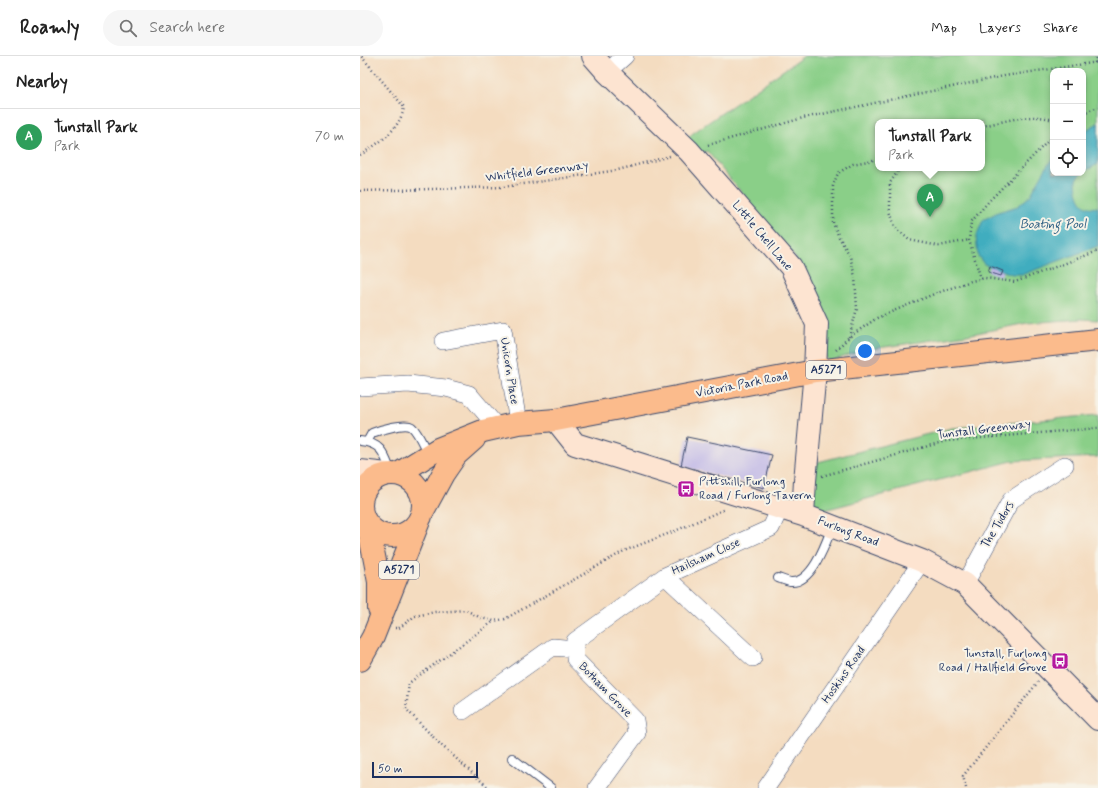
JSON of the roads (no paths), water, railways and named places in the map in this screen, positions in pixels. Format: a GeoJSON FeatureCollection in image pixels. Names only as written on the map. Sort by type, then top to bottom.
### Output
{"type":"FeatureCollection","features":[{"type":"Feature","properties":{"kind":"main road","name":"Victoria Park Road"},"geometry":{"type":"LineString","coordinates":[[392,474],[438,449],[499,427],[556,420],[815,371],[1098,340]]}},
{"type":"Feature","properties":{"kind":"main road","name":"A5271"},"geometry":{"type":"LineString","coordinates":[[360,660],[373,637],[421,516],[443,474],[456,455],[499,427]]}},
{"type":"Feature","properties":{"kind":"main road"},"geometry":{"type":"LineString","coordinates":[[392,474],[408,478],[417,485],[422,494],[421,516],[411,530],[405,534],[394,536],[383,535],[376,532],[364,519],[360,506],[364,489],[380,476],[392,474]]}},
{"type":"Feature","properties":{"kind":"main road","name":"A5271"},"geometry":{"type":"LineString","coordinates":[[364,519],[379,582],[378,622]]}},
{"type":"Feature","properties":{"kind":"street","name":"Little Chell Lane"},"geometry":{"type":"LineString","coordinates":[[592,56],[689,151],[791,268],[817,324],[815,371],[803,515]]}},
{"type":"Feature","properties":{"kind":"street"},"geometry":{"type":"LineString","coordinates":[[607,72],[625,56]]}},
{"type":"Feature","properties":{"kind":"street","name":"Unicorn Place"},"geometry":{"type":"LineString","coordinates":[[443,341],[503,330],[499,427]]}},
{"type":"Feature","properties":{"kind":"street"},"geometry":{"type":"LineString","coordinates":[[360,387],[408,384],[446,388],[469,394],[499,427]]}},
{"type":"Feature","properties":{"kind":"street","name":"Furlong Road"},"geometry":{"type":"LineString","coordinates":[[556,420],[575,444],[803,515],[922,561],[965,584],[1098,719]]}},
{"type":"Feature","properties":{"kind":"street","name":"The Tudors"},"geometry":{"type":"LineString","coordinates":[[965,584],[1011,500],[1065,465]]}},
{"type":"Feature","properties":{"kind":"street"},"geometry":{"type":"LineString","coordinates":[[360,471],[392,474]]}},
{"type":"Feature","properties":{"kind":"street","name":"Hailsham Close"},"geometry":{"type":"LineString","coordinates":[[752,658],[665,576],[771,528],[780,508]]}},
{"type":"Feature","properties":{"kind":"street","name":"Hoskins Road"},"geometry":{"type":"LineString","coordinates":[[766,788],[922,561]]}},
{"type":"Feature","properties":{"kind":"street","name":"Botham Grove"},"geometry":{"type":"LineString","coordinates":[[597,788],[637,733],[635,720],[575,659],[575,641],[665,576]]}},
{"type":"Feature","properties":{"kind":"street"},"geometry":{"type":"LineString","coordinates":[[463,711],[553,647],[575,649]]}},
{"type":"Feature","properties":{"kind":"lane"},"geometry":{"type":"LineString","coordinates":[[364,442],[372,433],[407,425],[412,427],[429,455]]}},
{"type":"Feature","properties":{"kind":"lane"},"geometry":{"type":"LineString","coordinates":[[364,442],[373,443],[383,452],[392,474]]}},
{"type":"Feature","properties":{"kind":"lane"},"geometry":{"type":"LineString","coordinates":[[778,578],[791,582],[805,576],[815,565],[824,550],[833,526]]}},
{"type":"Feature","properties":{"kind":"lane"},"geometry":{"type":"LineString","coordinates":[[512,758],[551,788]]}},
{"type":"Feature","properties":{"kind":"water"},"geometry":{"type":"Polygon","coordinates":[[[1098,123],[1098,164],[1086,170],[1086,140],[1086,130],[1098,123]]]}},
{"type":"Feature","properties":{"kind":"water","name":"Boating Pool"},"geometry":{"type":"Polygon","coordinates":[[[1050,162],[1050,176],[1079,176],[1076,179],[1080,200],[1083,204],[1092,208],[1098,207],[1098,246],[1024,274],[1012,274],[984,264],[978,256],[976,237],[983,220],[998,212],[1018,206],[1030,196],[1050,162]]]}},
{"type":"Feature","properties":{"kind":"place","name":"Tunstall Park"},"geometry":{"type":"Point","coordinates":[930,217]}},
{"type":"Feature","properties":{"kind":"place","name":"Pittshill, Furlong Road / Furlong Tavern"},"geometry":{"type":"Point","coordinates":[686,489]}},
{"type":"Feature","properties":{"kind":"place","name":"Tunstall, Furlong Road / Hallfield Grove"},"geometry":{"type":"Point","coordinates":[1060,661]}}]}
